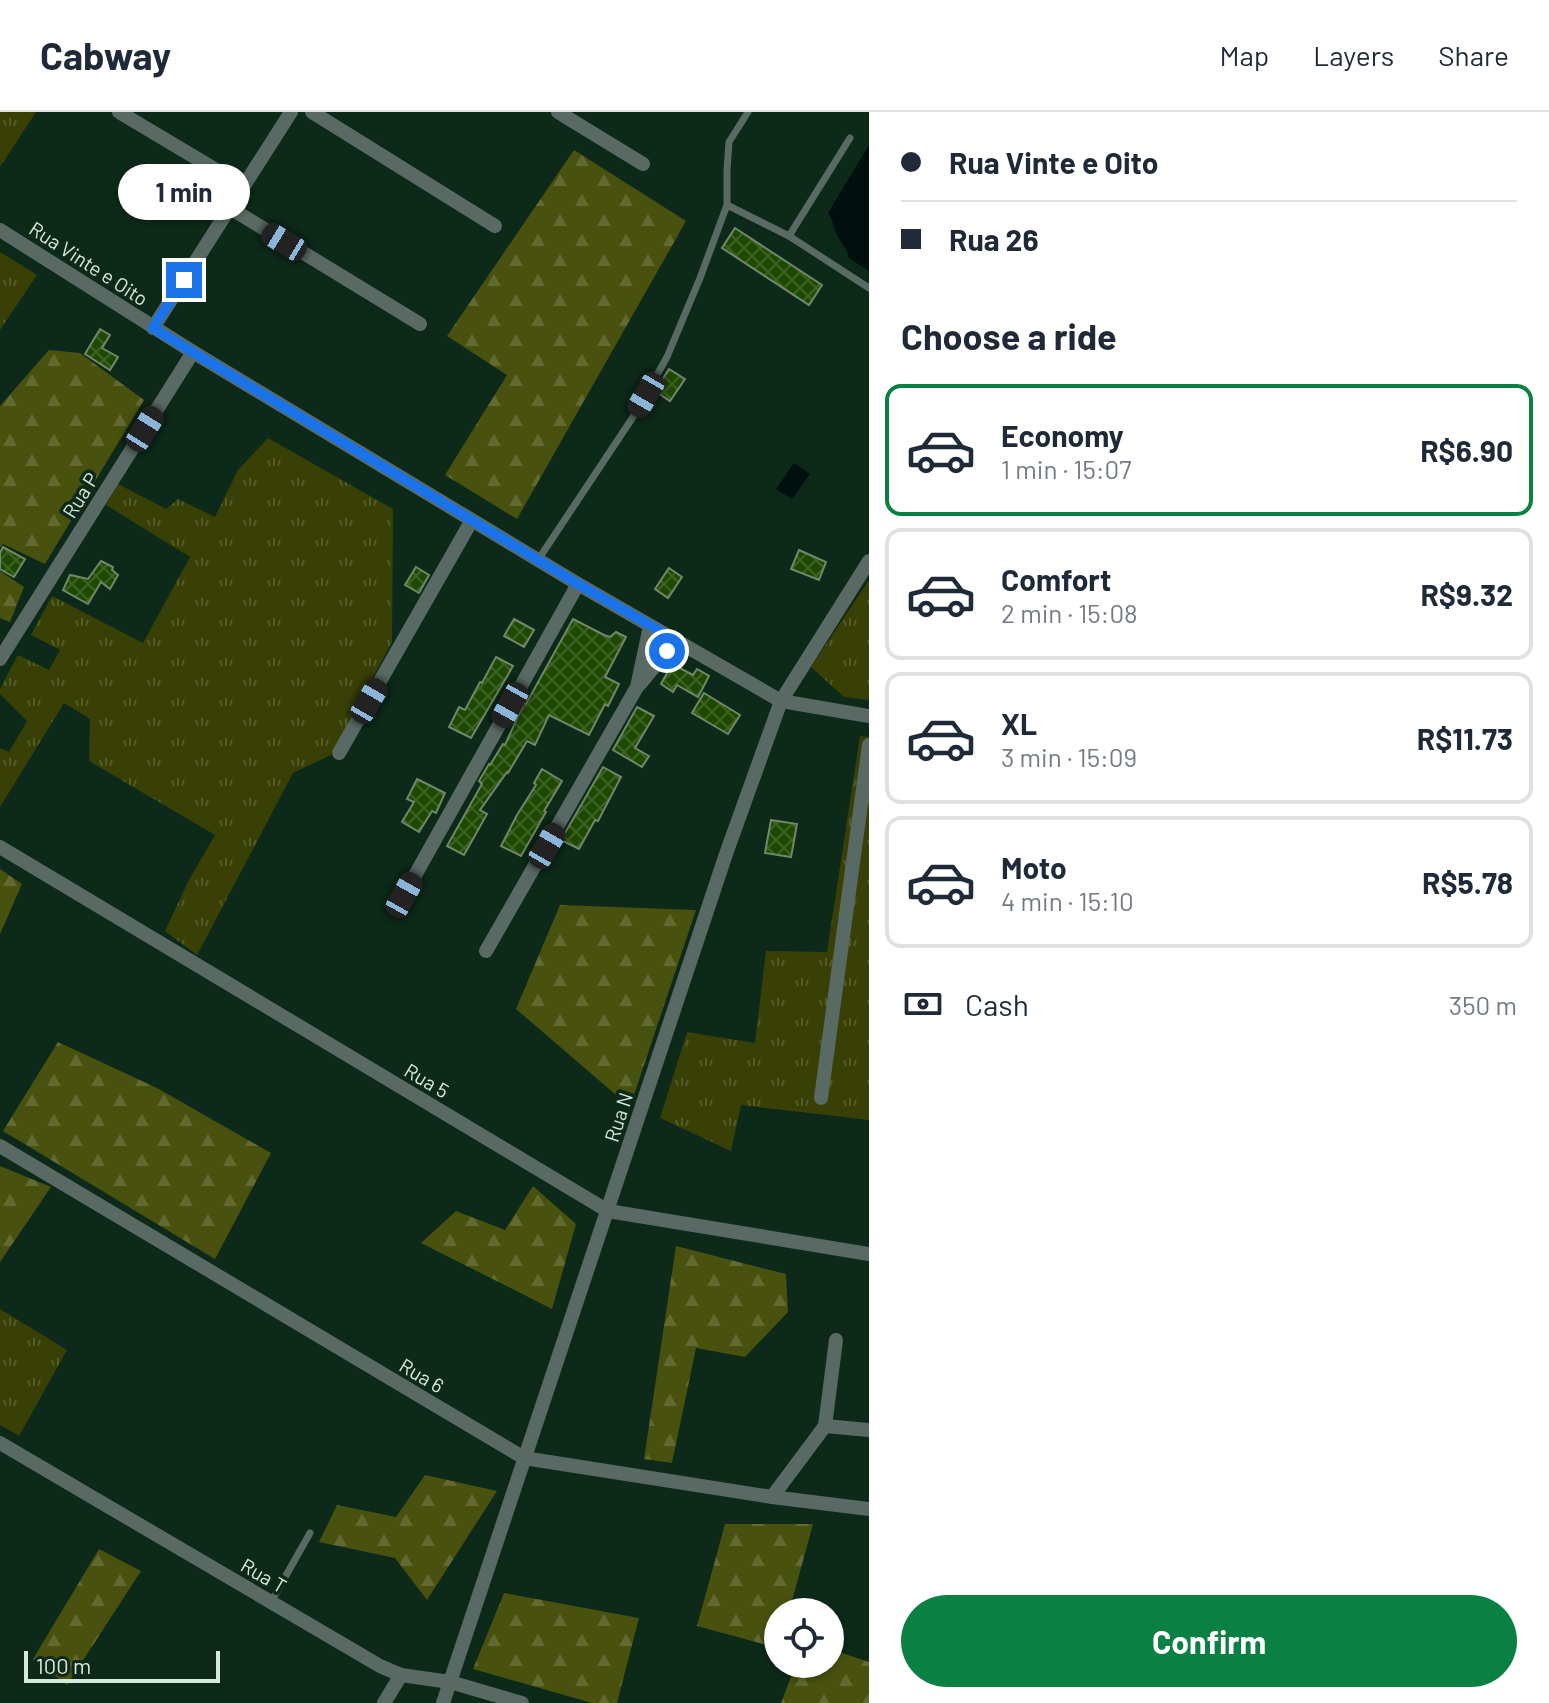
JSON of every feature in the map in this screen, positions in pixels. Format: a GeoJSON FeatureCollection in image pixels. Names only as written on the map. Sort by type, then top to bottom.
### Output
{"type":"FeatureCollection","features":[{"type":"Feature","properties":{"kind":"street"},"geometry":{"type":"LineString","coordinates":[[119,112],[243,186]]}},
{"type":"Feature","properties":{"kind":"street"},"geometry":{"type":"LineString","coordinates":[[153,328],[291,112]]}},
{"type":"Feature","properties":{"kind":"street"},"geometry":{"type":"LineString","coordinates":[[312,112],[495,226]]}},
{"type":"Feature","properties":{"kind":"street"},"geometry":{"type":"LineString","coordinates":[[558,112],[643,164]]}},
{"type":"Feature","properties":{"kind":"street"},"geometry":{"type":"LineString","coordinates":[[230,208],[420,324]]}},
{"type":"Feature","properties":{"kind":"street","name":"Rua Vinte e Oito"},"geometry":{"type":"LineString","coordinates":[[0,230],[153,328],[578,584],[781,701],[869,716]]}},
{"type":"Feature","properties":{"kind":"street","name":"Rua P"},"geometry":{"type":"LineString","coordinates":[[0,659],[193,352]]}},
{"type":"Feature","properties":{"kind":"street"},"geometry":{"type":"LineString","coordinates":[[339,753],[472,520]]}},
{"type":"Feature","properties":{"kind":"street","name":"Rua N"},"geometry":{"type":"LineString","coordinates":[[443,1703],[726,854],[781,701],[869,561]]}},
{"type":"Feature","properties":{"kind":"street"},"geometry":{"type":"LineString","coordinates":[[404,895],[578,584]]}},
{"type":"Feature","properties":{"kind":"street"},"geometry":{"type":"LineString","coordinates":[[637,687],[650,626]]}},
{"type":"Feature","properties":{"kind":"street"},"geometry":{"type":"LineString","coordinates":[[486,951],[637,687],[676,640]]}},
{"type":"Feature","properties":{"kind":"street"},"geometry":{"type":"LineString","coordinates":[[821,1098],[869,745]]}},
{"type":"Feature","properties":{"kind":"street","name":"Rua 5"},"geometry":{"type":"LineString","coordinates":[[0,847],[608,1211],[869,1254]]}},
{"type":"Feature","properties":{"kind":"street","name":"Rua 6"},"geometry":{"type":"LineString","coordinates":[[0,1146],[524,1458],[869,1509]]}},
{"type":"Feature","properties":{"kind":"street"},"geometry":{"type":"LineString","coordinates":[[772,1497],[825,1426],[836,1340]]}},
{"type":"Feature","properties":{"kind":"street"},"geometry":{"type":"LineString","coordinates":[[825,1426],[869,1430]]}},
{"type":"Feature","properties":{"kind":"street","name":"Rua T"},"geometry":{"type":"LineString","coordinates":[[0,1443],[380,1666],[401,1675],[450,1682],[522,1703]]}},
{"type":"Feature","properties":{"kind":"street"},"geometry":{"type":"LineString","coordinates":[[384,1703],[401,1675]]}},
{"type":"Feature","properties":{"kind":"lane"},"geometry":{"type":"LineString","coordinates":[[538,560],[635,414],[667,357],[727,205],[729,142],[748,112]]}},
{"type":"Feature","properties":{"kind":"lane"},"geometry":{"type":"LineString","coordinates":[[789,236],[850,138]]}},
{"type":"Feature","properties":{"kind":"lane"},"geometry":{"type":"LineString","coordinates":[[727,205],[789,236],[869,288]]}},
{"type":"Feature","properties":{"kind":"lane"},"geometry":{"type":"LineString","coordinates":[[271,1602],[310,1533]]}},
{"type":"Feature","properties":{"kind":"green space"},"geometry":{"type":"Polygon","coordinates":[[[0,112],[36,112],[0,167],[0,112]]]}},
{"type":"Feature","properties":{"kind":"green space"},"geometry":{"type":"Polygon","coordinates":[[[574,150],[686,221],[517,519],[445,475],[507,375],[447,336],[574,150]]]}},
{"type":"Feature","properties":{"kind":"green space"},"geometry":{"type":"Polygon","coordinates":[[[0,252],[37,275],[0,330],[0,252]]]}},
{"type":"Feature","properties":{"kind":"green space"},"geometry":{"type":"Polygon","coordinates":[[[49,350],[80,353],[144,400],[45,564],[3,544],[0,548],[0,406],[49,350]]]}},
{"type":"Feature","properties":{"kind":"green space"},"geometry":{"type":"Polygon","coordinates":[[[268,438],[393,509],[392,642],[331,755],[293,773],[197,955],[165,931],[215,835],[89,761],[90,719],[64,703],[0,807],[0,748],[9,752],[27,721],[0,694],[0,689],[18,655],[49,670],[60,650],[31,635],[52,596],[143,643],[190,557],[106,505],[118,484],[166,509],[178,499],[215,517],[238,470],[268,438]]]}},
{"type":"Feature","properties":{"kind":"green space"},"geometry":{"type":"Polygon","coordinates":[[[0,571],[24,587],[10,622],[0,618],[0,571]]]}},
{"type":"Feature","properties":{"kind":"green space"},"geometry":{"type":"Polygon","coordinates":[[[869,580],[869,700],[844,697],[811,667],[869,580]]]}},
{"type":"Feature","properties":{"kind":"green space"},"geometry":{"type":"Polygon","coordinates":[[[860,736],[869,737],[869,1120],[741,1105],[731,1151],[660,1118],[687,1032],[755,1043],[766,951],[827,952],[860,736]]]}},
{"type":"Feature","properties":{"kind":"green space"},"geometry":{"type":"Polygon","coordinates":[[[0,869],[22,884],[0,934],[0,869]]]}},
{"type":"Feature","properties":{"kind":"green space"},"geometry":{"type":"Polygon","coordinates":[[[560,905],[696,910],[630,1107],[516,1009],[560,905]]]}},
{"type":"Feature","properties":{"kind":"green space"},"geometry":{"type":"Polygon","coordinates":[[[58,1042],[157,1088],[271,1153],[215,1259],[3,1131],[58,1042]]]}},
{"type":"Feature","properties":{"kind":"green space"},"geometry":{"type":"Polygon","coordinates":[[[0,1166],[51,1187],[0,1262],[0,1166]]]}},
{"type":"Feature","properties":{"kind":"green space"},"geometry":{"type":"Polygon","coordinates":[[[533,1186],[576,1224],[552,1309],[421,1243],[456,1211],[505,1230],[533,1186]]]}},
{"type":"Feature","properties":{"kind":"green space"},"geometry":{"type":"Polygon","coordinates":[[[676,1246],[786,1274],[788,1312],[745,1357],[696,1348],[672,1463],[644,1459],[676,1246]]]}},
{"type":"Feature","properties":{"kind":"green space"},"geometry":{"type":"Polygon","coordinates":[[[0,1309],[67,1350],[19,1436],[0,1425],[0,1309]]]}},
{"type":"Feature","properties":{"kind":"green space"},"geometry":{"type":"Polygon","coordinates":[[[425,1475],[497,1491],[427,1600],[395,1558],[319,1542],[337,1505],[396,1517],[425,1475]]]}},
{"type":"Feature","properties":{"kind":"green space"},"geometry":{"type":"Polygon","coordinates":[[[725,1524],[813,1524],[793,1598],[764,1598],[764,1644],[697,1626],[725,1524]]]}},
{"type":"Feature","properties":{"kind":"green space"},"geometry":{"type":"Polygon","coordinates":[[[99,1549],[141,1571],[67,1685],[33,1659],[99,1549]]]}},
{"type":"Feature","properties":{"kind":"green space"},"geometry":{"type":"Polygon","coordinates":[[[504,1593],[639,1618],[617,1703],[592,1703],[473,1669],[504,1593]]]}},
{"type":"Feature","properties":{"kind":"green space"},"geometry":{"type":"Polygon","coordinates":[[[844,1654],[869,1662],[869,1703],[781,1703],[791,1678],[844,1678],[844,1654]]]}},
{"type":"Feature","properties":{"kind":"shaded area"},"geometry":{"type":"Polygon","coordinates":[[[869,145],[869,271],[849,258],[828,213],[869,145]]]}},
{"type":"Feature","properties":{"kind":"shaded area"},"geometry":{"type":"Polygon","coordinates":[[[794,463],[810,474],[792,499],[776,489],[794,463]]]}},
{"type":"Feature","properties":{"kind":"building"},"geometry":{"type":"Polygon","coordinates":[[[735,228],[822,285],[809,305],[722,248],[735,228]]]}},
{"type":"Feature","properties":{"kind":"building"},"geometry":{"type":"Polygon","coordinates":[[[100,329],[110,335],[102,348],[118,357],[110,370],[85,354],[100,329]]]}},
{"type":"Feature","properties":{"kind":"building"},"geometry":{"type":"Polygon","coordinates":[[[669,369],[685,379],[670,401],[655,391],[669,369]]]}},
{"type":"Feature","properties":{"kind":"building"},"geometry":{"type":"Polygon","coordinates":[[[3,547],[25,559],[14,577],[0,569],[3,547]]]}},
{"type":"Feature","properties":{"kind":"building"},"geometry":{"type":"Polygon","coordinates":[[[799,550],[826,562],[819,580],[791,569],[799,550]]]}},
{"type":"Feature","properties":{"kind":"building"},"geometry":{"type":"Polygon","coordinates":[[[101,561],[113,567],[112,570],[118,575],[110,589],[101,582],[88,604],[63,590],[70,575],[88,579],[101,561]]]}},
{"type":"Feature","properties":{"kind":"building"},"geometry":{"type":"Polygon","coordinates":[[[416,567],[429,575],[419,593],[405,585],[416,567]]]}},
{"type":"Feature","properties":{"kind":"building"},"geometry":{"type":"Polygon","coordinates":[[[669,568],[682,577],[668,598],[655,589],[669,568]]]}},
{"type":"Feature","properties":{"kind":"building"},"geometry":{"type":"Polygon","coordinates":[[[514,619],[534,630],[524,647],[504,636],[514,619]]]}},
{"type":"Feature","properties":{"kind":"building"},"geometry":{"type":"Polygon","coordinates":[[[573,619],[604,635],[610,637],[616,632],[626,637],[605,677],[619,684],[589,735],[549,715],[535,745],[527,741],[480,810],[487,814],[464,855],[447,846],[482,784],[479,781],[505,745],[524,703],[573,619]]]}},
{"type":"Feature","properties":{"kind":"building"},"geometry":{"type":"Polygon","coordinates":[[[496,657],[513,666],[471,738],[449,727],[459,707],[465,710],[496,657]]]}},
{"type":"Feature","properties":{"kind":"building"},"geometry":{"type":"Polygon","coordinates":[[[672,664],[693,675],[697,669],[709,676],[698,697],[677,685],[673,692],[661,684],[672,664]]]}},
{"type":"Feature","properties":{"kind":"building"},"geometry":{"type":"Polygon","coordinates":[[[704,693],[740,715],[728,734],[692,713],[704,693]]]}},
{"type":"Feature","properties":{"kind":"building"},"geometry":{"type":"Polygon","coordinates":[[[637,707],[654,716],[635,748],[649,756],[642,767],[613,750],[637,707]]]}},
{"type":"Feature","properties":{"kind":"building"},"geometry":{"type":"Polygon","coordinates":[[[603,767],[621,777],[579,849],[561,840],[603,767]]]}},
{"type":"Feature","properties":{"kind":"building"},"geometry":{"type":"Polygon","coordinates":[[[542,769],[562,781],[521,856],[501,846],[542,769]]]}},
{"type":"Feature","properties":{"kind":"building"},"geometry":{"type":"Polygon","coordinates":[[[417,779],[445,793],[436,813],[432,811],[419,832],[402,822],[414,802],[407,799],[417,779]]]}},
{"type":"Feature","properties":{"kind":"building"},"geometry":{"type":"Polygon","coordinates":[[[771,820],[797,824],[791,857],[765,853],[771,820]]]}},
{"type":"Feature","properties":{"kind":"route"},"geometry":{"type":"LineString","coordinates":[[184,280],[153,328],[676,640],[667,651]]}}]}
